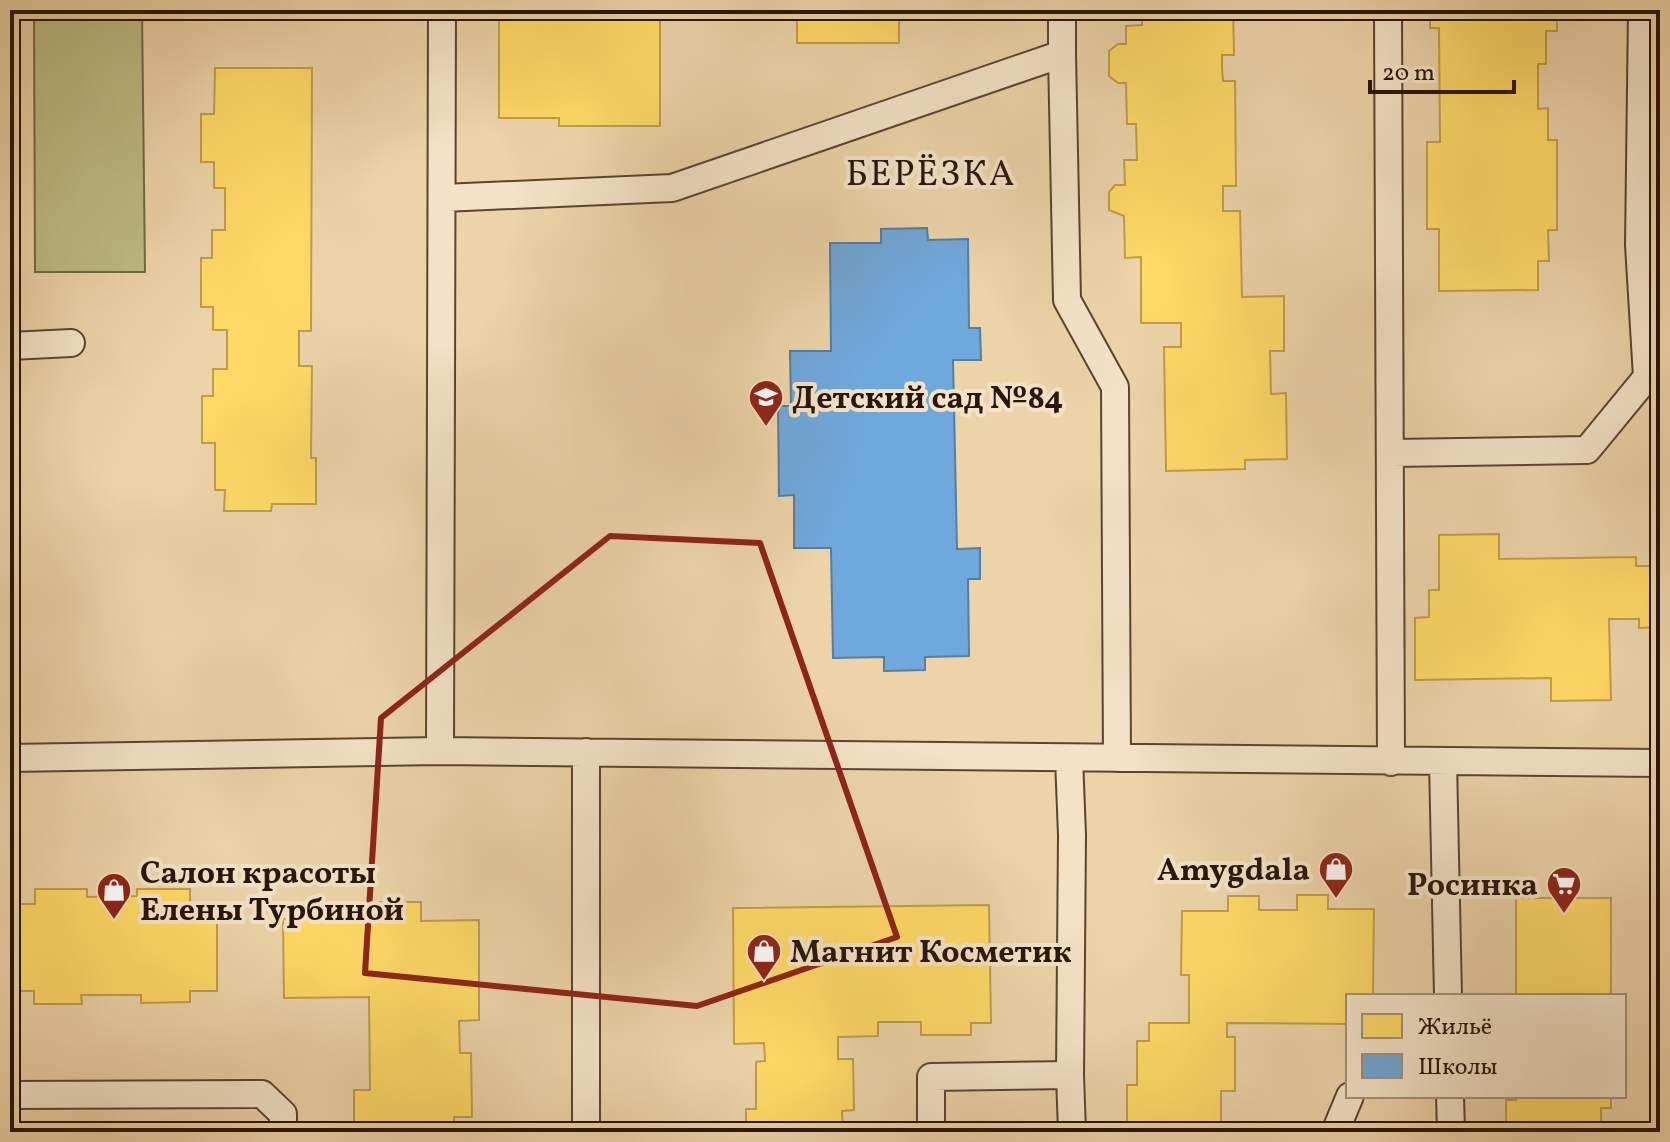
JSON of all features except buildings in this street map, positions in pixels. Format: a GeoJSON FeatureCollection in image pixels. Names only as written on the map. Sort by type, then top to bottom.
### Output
{"type":"FeatureCollection","features":[{"type":"Feature","properties":{"kind":"lane"},"geometry":{"type":"LineString","coordinates":[[440,751],[442,10]]}},
{"type":"Feature","properties":{"kind":"lane"},"geometry":{"type":"LineString","coordinates":[[1062,10],[1067,300],[1115,387],[1117,758]]}},
{"type":"Feature","properties":{"kind":"lane"},"geometry":{"type":"LineString","coordinates":[[1388,10],[1391,762]]}},
{"type":"Feature","properties":{"kind":"lane"},"geometry":{"type":"LineString","coordinates":[[1392,453],[1587,450],[1654,377],[1642,10]]}},
{"type":"Feature","properties":{"kind":"lane"},"geometry":{"type":"LineString","coordinates":[[443,198],[672,188],[1062,54]]}},
{"type":"Feature","properties":{"kind":"lane"},"geometry":{"type":"LineString","coordinates":[[10,346],[71,343]]}},
{"type":"Feature","properties":{"kind":"lane"},"geometry":{"type":"LineString","coordinates":[[10,758],[440,751],[1660,763]]}},
{"type":"Feature","properties":{"kind":"lane"},"geometry":{"type":"LineString","coordinates":[[586,752],[586,1132]]}},
{"type":"Feature","properties":{"kind":"lane"},"geometry":{"type":"LineString","coordinates":[[1069,758],[1072,1132]]}},
{"type":"Feature","properties":{"kind":"lane"},"geometry":{"type":"LineString","coordinates":[[1443,762],[1448,994]]}},
{"type":"Feature","properties":{"kind":"lane"},"geometry":{"type":"LineString","coordinates":[[931,1132],[931,1077],[1070,1075]]}},
{"type":"Feature","properties":{"kind":"lane"},"geometry":{"type":"LineString","coordinates":[[10,1095],[262,1094],[283,1114],[283,1132]]}},
{"type":"Feature","properties":{"kind":"lane"},"geometry":{"type":"LineString","coordinates":[[1335,1132],[1349,1098]]}},
{"type":"Feature","properties":{"kind":"lane"},"geometry":{"type":"LineString","coordinates":[[1450,1098],[1451,1132]]}},
{"type":"Feature","properties":{"kind":"highlighted area"},"geometry":{"type":"Polygon","coordinates":[[[610,536],[760,543],[897,937],[697,1006],[365,973],[381,718],[610,536]]]}},
{"type":"Feature","properties":{"kind":"shaded area"},"geometry":{"type":"Polygon","coordinates":[[[34,10],[142,10],[145,272],[35,272],[34,10]]]}},
{"type":"Feature","properties":{"kind":"place","name":"Детский сад №84"},"geometry":{"type":"Point","coordinates":[766,428]}},
{"type":"Feature","properties":{"kind":"place","name":"Amygdala"},"geometry":{"type":"Point","coordinates":[1336,900]}},
{"type":"Feature","properties":{"kind":"place","name":"Росинка"},"geometry":{"type":"Point","coordinates":[1564,915]}},
{"type":"Feature","properties":{"kind":"place","name":"Салон красоты Елены Турбиной"},"geometry":{"type":"Point","coordinates":[114,921]}},
{"type":"Feature","properties":{"kind":"place","name":"Магнит Косметик"},"geometry":{"type":"Point","coordinates":[764,982]}},
{"type":"Feature","properties":{"kind":"district","name":"БЕРЁЗКА"},"geometry":{"type":"Point","coordinates":[931,172]}}]}
